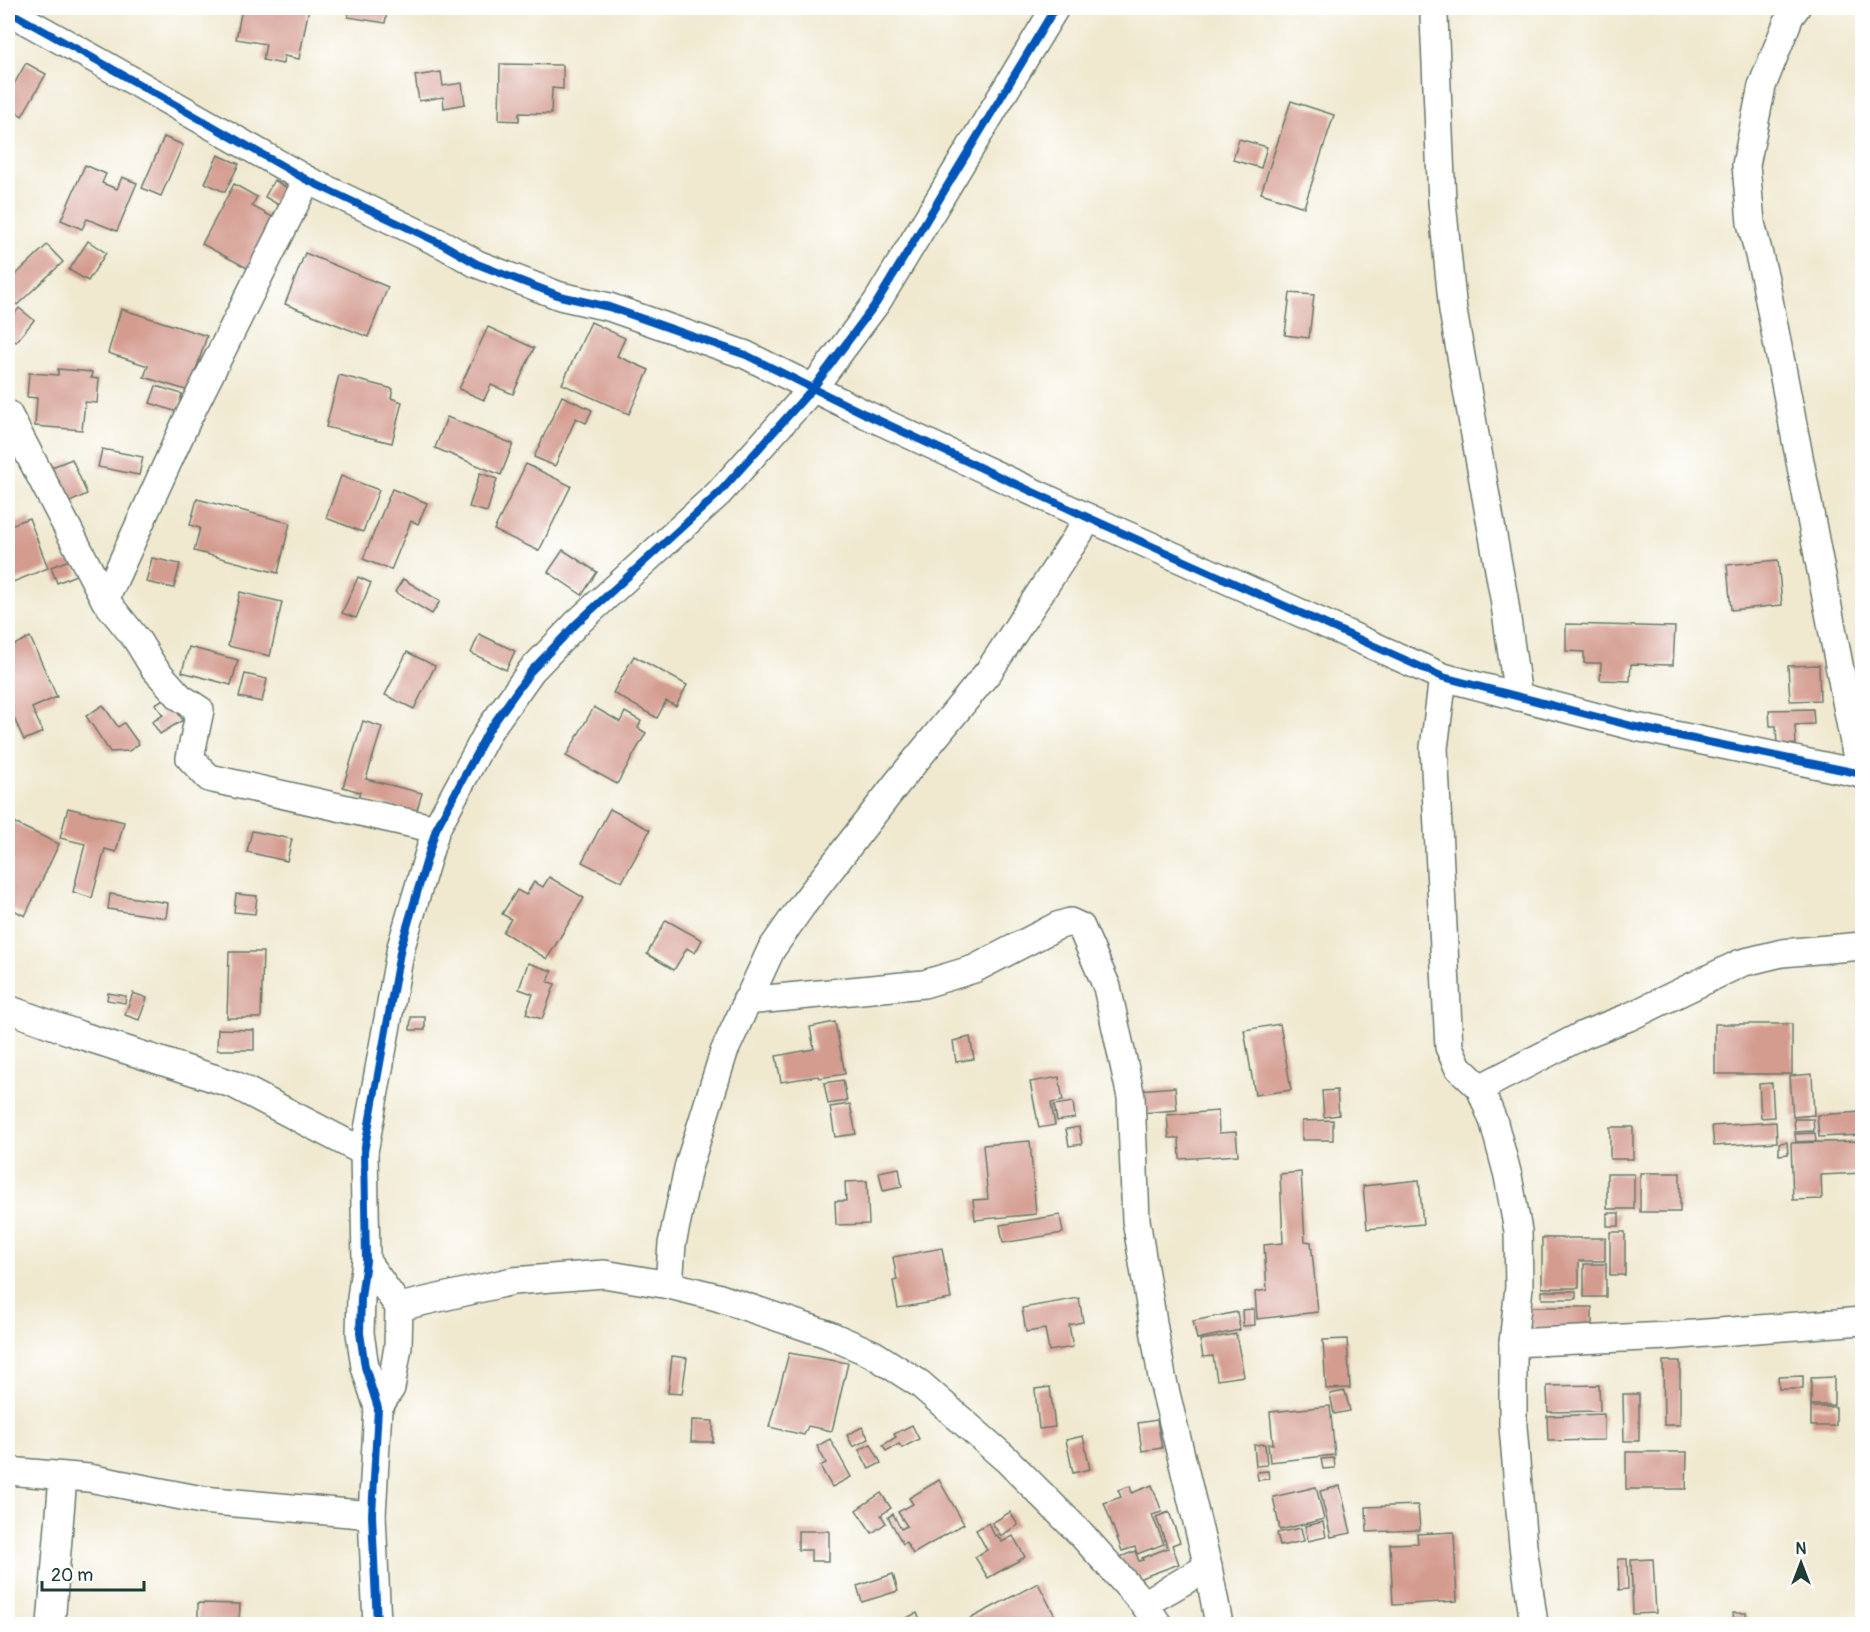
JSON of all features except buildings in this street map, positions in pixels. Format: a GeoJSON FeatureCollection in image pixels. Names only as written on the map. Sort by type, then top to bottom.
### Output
{"type":"FeatureCollection","features":[{"type":"Feature","properties":{"kind":"street"},"geometry":{"type":"LineString","coordinates":[[377,1624],[372,1515],[378,1408],[365,1367],[360,1333],[361,1298],[366,1261],[364,1152],[401,947],[436,829],[489,730],[531,672],[576,624],[719,493],[813,388],[877,302],[1055,8]]}},
{"type":"Feature","properties":{"kind":"street"},"geometry":{"type":"LineString","coordinates":[[1435,8],[1442,202],[1453,311],[1504,598],[1518,697]]}},
{"type":"Feature","properties":{"kind":"street"},"geometry":{"type":"LineString","coordinates":[[8,11],[307,180],[444,245],[477,264],[560,296],[609,307],[746,355],[1089,518],[1443,677],[1636,727],[1861,774],[1765,279],[1751,223],[1746,165],[1762,86],[1790,15],[1796,8]]}},
{"type":"Feature","properties":{"kind":"street"},"geometry":{"type":"LineString","coordinates":[[105,600],[187,420],[307,180]]}},
{"type":"Feature","properties":{"kind":"street"},"geometry":{"type":"LineString","coordinates":[[8,414],[105,600],[137,640],[154,668],[180,697],[200,710],[190,758],[209,778],[436,829]]}},
{"type":"Feature","properties":{"kind":"street"},"geometry":{"type":"LineString","coordinates":[[669,1285],[672,1244],[688,1168],[724,1052],[771,950],[801,907],[898,782],[989,671],[1089,518]]}},
{"type":"Feature","properties":{"kind":"street"},"geometry":{"type":"LineString","coordinates":[[1443,677],[1434,748],[1449,1047],[1458,1067],[1480,1088],[1494,1123],[1508,1176],[1518,1231],[1519,1287],[1513,1343],[1513,1426],[1523,1546],[1534,1624]]}},
{"type":"Feature","properties":{"kind":"street"},"geometry":{"type":"LineString","coordinates":[[746,1001],[924,984],[974,969],[1057,926],[1070,922],[1081,927],[1107,987],[1131,1097],[1136,1220],[1161,1377],[1208,1567],[1219,1624]]}},
{"type":"Feature","properties":{"kind":"street"},"geometry":{"type":"LineString","coordinates":[[1480,1088],[1582,1035],[1629,1017],[1741,963],[1782,953],[1863,946]]}},
{"type":"Feature","properties":{"kind":"street"},"geometry":{"type":"LineString","coordinates":[[8,1009],[80,1035],[235,1084],[364,1152]]}},
{"type":"Feature","properties":{"kind":"street"},"geometry":{"type":"LineString","coordinates":[[366,1261],[399,1307],[398,1347],[391,1388],[378,1408]]}},
{"type":"Feature","properties":{"kind":"street"},"geometry":{"type":"LineString","coordinates":[[399,1307],[513,1281],[604,1274],[669,1285],[717,1297],[827,1334],[873,1354],[920,1384],[1015,1469],[1081,1534],[1151,1614],[1208,1567]]}},
{"type":"Feature","properties":{"kind":"street"},"geometry":{"type":"LineString","coordinates":[[1513,1343],[1668,1336],[1863,1321]]}},
{"type":"Feature","properties":{"kind":"street"},"geometry":{"type":"LineString","coordinates":[[8,1471],[89,1478],[202,1500],[372,1515]]}},
{"type":"Feature","properties":{"kind":"street"},"geometry":{"type":"LineString","coordinates":[[51,1624],[63,1477]]}},
{"type":"Feature","properties":{"kind":"cycle path"},"geometry":{"type":"LineString","coordinates":[[377,1624],[372,1515],[378,1408],[365,1367],[360,1333],[361,1298],[366,1261],[364,1152],[401,947],[436,829],[489,730],[531,671],[576,624],[719,493],[813,388],[877,302],[1055,8]]}},
{"type":"Feature","properties":{"kind":"cycle path"},"geometry":{"type":"LineString","coordinates":[[8,11],[307,180],[444,245],[477,264],[560,296],[609,307],[746,355],[865,414],[1089,518],[1443,677],[1636,727],[1862,774]]}}]}
